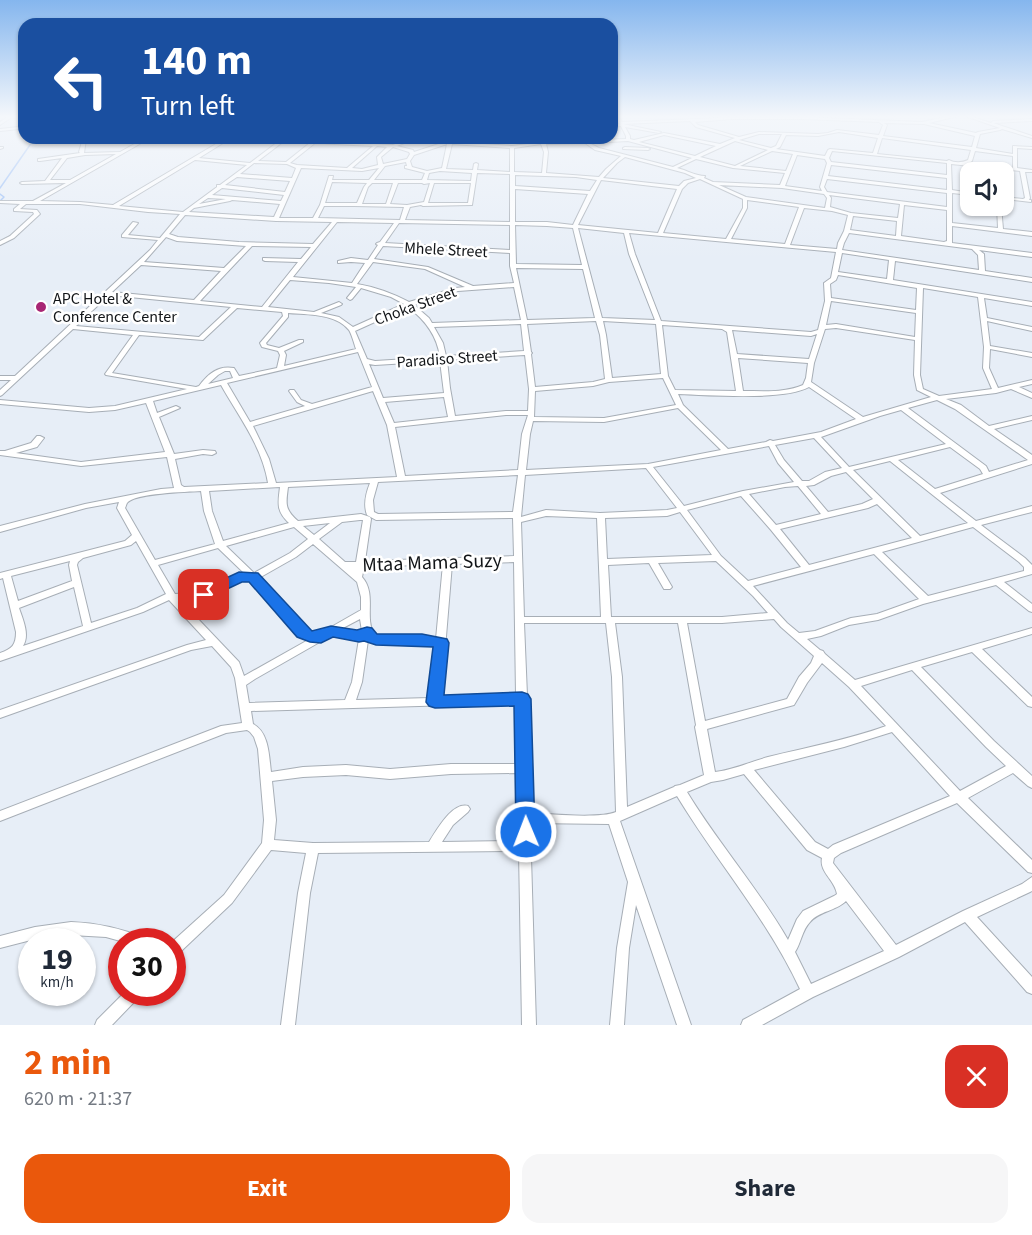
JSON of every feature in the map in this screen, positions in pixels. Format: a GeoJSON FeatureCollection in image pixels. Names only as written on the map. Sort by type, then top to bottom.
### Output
{"type":"FeatureCollection","features":[{"type":"Feature","properties":{"kind":"street"},"geometry":{"type":"LineString","coordinates":[[49,181],[60,164]]}},
{"type":"Feature","properties":{"kind":"street"},"geometry":{"type":"LineString","coordinates":[[35,202],[104,164]]}},
{"type":"Feature","properties":{"kind":"street"},"geometry":{"type":"LineString","coordinates":[[114,207],[187,164]]}},
{"type":"Feature","properties":{"kind":"street"},"geometry":{"type":"LineString","coordinates":[[0,394],[108,293],[183,214],[251,164]]}},
{"type":"Feature","properties":{"kind":"street"},"geometry":{"type":"LineString","coordinates":[[289,164],[334,169],[392,164]]}},
{"type":"Feature","properties":{"kind":"street"},"geometry":{"type":"LineString","coordinates":[[348,169],[354,164]]}},
{"type":"Feature","properties":{"kind":"street"},"geometry":{"type":"LineString","coordinates":[[409,164],[410,168]]}},
{"type":"Feature","properties":{"kind":"street"},"geometry":{"type":"LineString","coordinates":[[441,170],[446,168],[447,164]]}},
{"type":"Feature","properties":{"kind":"street"},"geometry":{"type":"LineString","coordinates":[[321,205],[470,204],[470,183],[476,164]]}},
{"type":"Feature","properties":{"kind":"street"},"geometry":{"type":"LineString","coordinates":[[512,164],[513,266],[529,352],[532,389],[531,416],[517,518],[526,818],[529,1025]]}},
{"type":"Feature","properties":{"kind":"street"},"geometry":{"type":"LineString","coordinates":[[544,174],[545,164]]}},
{"type":"Feature","properties":{"kind":"street"},"geometry":{"type":"LineString","coordinates":[[609,380],[598,319],[575,226],[599,178],[613,164]]}},
{"type":"Feature","properties":{"kind":"street"},"geometry":{"type":"LineString","coordinates":[[657,164],[703,177],[715,183],[822,191],[948,209]]}},
{"type":"Feature","properties":{"kind":"street"},"geometry":{"type":"LineString","coordinates":[[674,168],[684,164]]}},
{"type":"Feature","properties":{"kind":"street"},"geometry":{"type":"LineString","coordinates":[[720,164],[788,172]]}},
{"type":"Feature","properties":{"kind":"street"},"geometry":{"type":"LineString","coordinates":[[733,167],[740,164]]}},
{"type":"Feature","properties":{"kind":"street"},"geometry":{"type":"LineString","coordinates":[[782,188],[791,164]]}},
{"type":"Feature","properties":{"kind":"street"},"geometry":{"type":"LineString","coordinates":[[822,191],[827,164]]}},
{"type":"Feature","properties":{"kind":"street"},"geometry":{"type":"LineString","coordinates":[[855,164],[948,177]]}},
{"type":"Feature","properties":{"kind":"street"},"geometry":{"type":"LineString","coordinates":[[946,243],[951,224],[948,209],[949,164]]}},
{"type":"Feature","properties":{"kind":"street"},"geometry":{"type":"LineString","coordinates":[[276,219],[298,166]]}},
{"type":"Feature","properties":{"kind":"street"},"geometry":{"type":"LineString","coordinates":[[383,166],[427,172],[441,170],[512,172],[599,178],[680,188]]}},
{"type":"Feature","properties":{"kind":"street"},"geometry":{"type":"LineString","coordinates":[[356,205],[361,202],[369,182],[383,166]]}},
{"type":"Feature","properties":{"kind":"street"},"geometry":{"type":"LineString","coordinates":[[315,220],[334,169]]}},
{"type":"Feature","properties":{"kind":"street"},"geometry":{"type":"LineString","coordinates":[[1014,169],[1032,171]]}},
{"type":"Feature","properties":{"kind":"street"},"geometry":{"type":"LineString","coordinates":[[1014,199],[1029,200],[1022,170]]}},
{"type":"Feature","properties":{"kind":"street"},"geometry":{"type":"LineString","coordinates":[[424,183],[427,172]]}},
{"type":"Feature","properties":{"kind":"street"},"geometry":{"type":"LineString","coordinates":[[235,175],[293,180]]}},
{"type":"Feature","properties":{"kind":"street"},"geometry":{"type":"LineString","coordinates":[[660,235],[680,188],[686,182],[703,177]]}},
{"type":"Feature","properties":{"kind":"street"},"geometry":{"type":"LineString","coordinates":[[825,177],[960,193]]}},
{"type":"Feature","properties":{"kind":"street"},"geometry":{"type":"LineString","coordinates":[[49,181],[57,185],[55,189]]}},
{"type":"Feature","properties":{"kind":"street"},"geometry":{"type":"LineString","coordinates":[[22,183],[70,181]]}},
{"type":"Feature","properties":{"kind":"street"},"geometry":{"type":"LineString","coordinates":[[329,181],[470,183]]}},
{"type":"Feature","properties":{"kind":"street"},"geometry":{"type":"LineString","coordinates":[[388,204],[396,182]]}},
{"type":"Feature","properties":{"kind":"street"},"geometry":{"type":"LineString","coordinates":[[423,205],[432,183]]}},
{"type":"Feature","properties":{"kind":"street"},"geometry":{"type":"LineString","coordinates":[[722,184],[746,200],[900,220]]}},
{"type":"Feature","properties":{"kind":"street"},"geometry":{"type":"LineString","coordinates":[[1025,184],[1032,185]]}},
{"type":"Feature","properties":{"kind":"street"},"geometry":{"type":"LineString","coordinates":[[218,186],[288,194]]}},
{"type":"Feature","properties":{"kind":"street"},"geometry":{"type":"LineString","coordinates":[[512,187],[592,193]]}},
{"type":"Feature","properties":{"kind":"street"},"geometry":{"type":"LineString","coordinates":[[822,191],[829,197],[827,208],[830,210]]}},
{"type":"Feature","properties":{"kind":"street"},"geometry":{"type":"LineString","coordinates":[[206,196],[283,203]]}},
{"type":"Feature","properties":{"kind":"street"},"geometry":{"type":"LineString","coordinates":[[191,207],[236,198]]}},
{"type":"Feature","properties":{"kind":"street"},"geometry":{"type":"LineString","coordinates":[[728,241],[746,200]]}},
{"type":"Feature","properties":{"kind":"street"},"geometry":{"type":"LineString","coordinates":[[0,202],[80,203],[183,214],[276,219],[511,222],[575,226],[840,251],[1032,280]]}},
{"type":"Feature","properties":{"kind":"street"},"geometry":{"type":"LineString","coordinates":[[0,243],[12,237],[37,214],[35,211],[16,210],[26,202]]}},
{"type":"Feature","properties":{"kind":"street"},"geometry":{"type":"LineString","coordinates":[[898,238],[902,204]]}},
{"type":"Feature","properties":{"kind":"street"},"geometry":{"type":"LineString","coordinates":[[350,298],[380,244],[399,222],[408,206]]}},
{"type":"Feature","properties":{"kind":"street"},"geometry":{"type":"LineString","coordinates":[[787,246],[802,207]]}},
{"type":"Feature","properties":{"kind":"street"},"geometry":{"type":"LineString","coordinates":[[808,386],[811,362],[829,299],[827,283],[834,279],[841,243],[851,214]]}},
{"type":"Feature","properties":{"kind":"street"},"geometry":{"type":"LineString","coordinates":[[1000,216],[1001,230]]}},
{"type":"Feature","properties":{"kind":"street"},"geometry":{"type":"LineString","coordinates":[[264,308],[335,221]]}},
{"type":"Feature","properties":{"kind":"street"},"geometry":{"type":"LineString","coordinates":[[135,223],[124,236],[315,246]]}},
{"type":"Feature","properties":{"kind":"street"},"geometry":{"type":"LineString","coordinates":[[951,224],[1032,234]]}},
{"type":"Feature","properties":{"kind":"street"},"geometry":{"type":"LineString","coordinates":[[626,231],[632,254],[659,323],[665,376],[680,406],[727,452]]}},
{"type":"Feature","properties":{"kind":"street"},"geometry":{"type":"LineString","coordinates":[[847,231],[1032,255]]}},
{"type":"Feature","properties":{"kind":"street"},"geometry":{"type":"LineString","coordinates":[[196,302],[251,244]]}},
{"type":"Feature","properties":{"kind":"street","name":"Mhele Street"},"geometry":{"type":"LineString","coordinates":[[380,244],[513,252]]}},
{"type":"Feature","properties":{"kind":"street"},"geometry":{"type":"LineString","coordinates":[[972,248],[981,254]]}},
{"type":"Feature","properties":{"kind":"street"},"geometry":{"type":"LineString","coordinates":[[981,254],[989,250]]}},
{"type":"Feature","properties":{"kind":"street"},"geometry":{"type":"LineString","coordinates":[[981,254],[982,272]]}},
{"type":"Feature","properties":{"kind":"street"},"geometry":{"type":"LineString","coordinates":[[890,281],[892,259]]}},
{"type":"Feature","properties":{"kind":"street"},"geometry":{"type":"LineString","coordinates":[[265,260],[302,261]]}},
{"type":"Feature","properties":{"kind":"street"},"geometry":{"type":"LineString","coordinates":[[340,262],[371,261],[426,268],[471,287]]}},
{"type":"Feature","properties":{"kind":"street"},"geometry":{"type":"LineString","coordinates":[[138,263],[225,270]]}},
{"type":"Feature","properties":{"kind":"street"},"geometry":{"type":"LineString","coordinates":[[513,266],[585,267]]}},
{"type":"Feature","properties":{"kind":"street"},"geometry":{"type":"LineString","coordinates":[[836,273],[1032,304]]}},
{"type":"Feature","properties":{"kind":"street"},"geometry":{"type":"LineString","coordinates":[[288,278],[356,285],[387,294],[409,304],[431,325],[437,335],[444,359],[452,419]]}},
{"type":"Feature","properties":{"kind":"street","name":"Choka Street"},"geometry":{"type":"LineString","coordinates":[[352,330],[409,304],[457,289],[516,285]]}},
{"type":"Feature","properties":{"kind":"street"},"geometry":{"type":"LineString","coordinates":[[920,287],[918,383],[926,398]]}},
{"type":"Feature","properties":{"kind":"street"},"geometry":{"type":"LineString","coordinates":[[108,293],[264,308],[337,318],[352,330],[381,400],[391,425],[401,478]]}},
{"type":"Feature","properties":{"kind":"street"},"geometry":{"type":"LineString","coordinates":[[981,296],[987,346],[986,368],[996,391]]}},
{"type":"Feature","properties":{"kind":"street"},"geometry":{"type":"LineString","coordinates":[[829,299],[913,312],[920,311]]}},
{"type":"Feature","properties":{"kind":"street"},"geometry":{"type":"LineString","coordinates":[[309,313],[332,309],[339,304]]}},
{"type":"Feature","properties":{"kind":"street"},"geometry":{"type":"LineString","coordinates":[[71,327],[201,339],[236,306]]}},
{"type":"Feature","properties":{"kind":"street"},"geometry":{"type":"LineString","coordinates":[[285,311],[286,316],[263,343],[264,346],[280,350],[301,341]]}},
{"type":"Feature","properties":{"kind":"street"},"geometry":{"type":"LineString","coordinates":[[431,325],[598,319],[811,334],[836,326],[918,339]]}},
{"type":"Feature","properties":{"kind":"street"},"geometry":{"type":"LineString","coordinates":[[985,322],[1032,328]]}},
{"type":"Feature","properties":{"kind":"street"},"geometry":{"type":"LineString","coordinates":[[729,329],[740,392]]}},
{"type":"Feature","properties":{"kind":"street"},"geometry":{"type":"LineString","coordinates":[[138,334],[108,374],[199,388]]}},
{"type":"Feature","properties":{"kind":"street"},"geometry":{"type":"LineString","coordinates":[[987,346],[1032,355]]}},
{"type":"Feature","properties":{"kind":"street"},"geometry":{"type":"LineString","coordinates":[[280,350],[283,358],[280,368]]}},
{"type":"Feature","properties":{"kind":"street"},"geometry":{"type":"LineString","coordinates":[[0,402],[89,410],[115,408],[359,350]]}},
{"type":"Feature","properties":{"kind":"street","name":"Paradiso Street"},"geometry":{"type":"LineString","coordinates":[[366,364],[529,352]]}},
{"type":"Feature","properties":{"kind":"street"},"geometry":{"type":"LineString","coordinates":[[735,356],[811,362]]}},
{"type":"Feature","properties":{"kind":"street"},"geometry":{"type":"LineString","coordinates":[[199,388],[215,374],[226,369],[232,369],[237,378]]}},
{"type":"Feature","properties":{"kind":"street"},"geometry":{"type":"LineString","coordinates":[[532,389],[665,376]]}},
{"type":"Feature","properties":{"kind":"street"},"geometry":{"type":"LineString","coordinates":[[0,378],[17,378]]}},
{"type":"Feature","properties":{"kind":"street"},"geometry":{"type":"LineString","coordinates":[[0,529],[85,506],[180,488],[284,485],[648,466],[816,435],[861,419],[903,408],[926,398],[996,391],[1032,382]]}},
{"type":"Feature","properties":{"kind":"street"},"geometry":{"type":"LineString","coordinates":[[223,383],[242,418],[248,424],[271,471],[272,485]]}},
{"type":"Feature","properties":{"kind":"street"},"geometry":{"type":"LineString","coordinates":[[673,392],[766,393],[808,386],[861,419]]}},
{"type":"Feature","properties":{"kind":"street"},"geometry":{"type":"LineString","coordinates":[[1011,387],[1032,396]]}},
{"type":"Feature","properties":{"kind":"street"},"geometry":{"type":"LineString","coordinates":[[248,424],[375,388]]}},
{"type":"Feature","properties":{"kind":"street"},"geometry":{"type":"LineString","coordinates":[[292,391],[299,400],[310,406]]}},
{"type":"Feature","properties":{"kind":"street"},"geometry":{"type":"LineString","coordinates":[[381,400],[448,395]]}},
{"type":"Feature","properties":{"kind":"street"},"geometry":{"type":"LineString","coordinates":[[937,398],[950,402],[1032,460]]}},
{"type":"Feature","properties":{"kind":"street"},"geometry":{"type":"LineString","coordinates":[[149,400],[180,488]]}},
{"type":"Feature","properties":{"kind":"street"},"geometry":{"type":"LineString","coordinates":[[391,425],[506,413],[604,420],[680,406]]}},
{"type":"Feature","properties":{"kind":"street"},"geometry":{"type":"LineString","coordinates":[[154,416],[176,408]]}},
{"type":"Feature","properties":{"kind":"street"},"geometry":{"type":"LineString","coordinates":[[903,408],[987,473]]}},
{"type":"Feature","properties":{"kind":"street"},"geometry":{"type":"LineString","coordinates":[[848,411],[849,424]]}},
{"type":"Feature","properties":{"kind":"street"},"geometry":{"type":"LineString","coordinates":[[988,428],[1032,418]]}},
{"type":"Feature","properties":{"kind":"street"},"geometry":{"type":"LineString","coordinates":[[816,435],[918,539]]}},
{"type":"Feature","properties":{"kind":"street"},"geometry":{"type":"LineString","coordinates":[[2,453],[34,445],[40,438]]}},
{"type":"Feature","properties":{"kind":"street"},"geometry":{"type":"LineString","coordinates":[[770,442],[781,461],[825,514]]}},
{"type":"Feature","properties":{"kind":"street"},"geometry":{"type":"LineString","coordinates":[[375,479],[368,509],[369,513],[376,517],[517,518],[546,513],[601,516],[613,513],[667,513],[743,494],[799,483],[812,483],[828,474],[950,445]]}},
{"type":"Feature","properties":{"kind":"street"},"geometry":{"type":"LineString","coordinates":[[2,453],[81,464],[212,453]]}},
{"type":"Feature","properties":{"kind":"street"},"geometry":{"type":"LineString","coordinates":[[799,636],[813,636],[840,624],[875,618],[981,584],[999,583],[1029,568],[892,459]]}},
{"type":"Feature","properties":{"kind":"street"},"geometry":{"type":"LineString","coordinates":[[935,492],[1032,460]]}},
{"type":"Feature","properties":{"kind":"street"},"geometry":{"type":"LineString","coordinates":[[648,466],[718,558],[776,616],[853,684],[959,797],[1032,868]]}},
{"type":"Feature","properties":{"kind":"street"},"geometry":{"type":"LineString","coordinates":[[284,485],[282,506],[294,524],[358,576],[368,596],[365,634],[357,682],[349,704]]}},
{"type":"Feature","properties":{"kind":"street"},"geometry":{"type":"LineString","coordinates":[[204,488],[208,511],[220,545],[253,577],[303,633],[310,637],[321,637]]}},
{"type":"Feature","properties":{"kind":"street"},"geometry":{"type":"LineString","coordinates":[[743,494],[807,569]]}},
{"type":"Feature","properties":{"kind":"street"},"geometry":{"type":"LineString","coordinates":[[129,497],[123,502],[121,508],[172,596],[235,665],[241,684],[248,726]]}},
{"type":"Feature","properties":{"kind":"street"},"geometry":{"type":"LineString","coordinates":[[774,528],[865,506],[879,500]]}},
{"type":"Feature","properties":{"kind":"street"},"geometry":{"type":"LineString","coordinates":[[746,585],[1032,509]]}},
{"type":"Feature","properties":{"kind":"street"},"geometry":{"type":"LineString","coordinates":[[601,516],[608,620],[617,677],[618,817],[634,880],[684,1025]]}},
{"type":"Feature","properties":{"kind":"street"},"geometry":{"type":"LineString","coordinates":[[153,564],[294,524],[361,517],[367,519],[358,576]]}},
{"type":"Feature","properties":{"kind":"street"},"geometry":{"type":"LineString","coordinates":[[0,657],[140,610],[172,596],[195,597],[212,592],[239,577],[253,577],[314,541],[340,519]]}},
{"type":"Feature","properties":{"kind":"street"},"geometry":{"type":"LineString","coordinates":[[13,652],[21,641],[15,606],[3,575],[139,539]]}},
{"type":"Feature","properties":{"kind":"street"},"geometry":{"type":"LineString","coordinates":[[876,551],[926,600]]}},
{"type":"Feature","properties":{"kind":"street"},"geometry":{"type":"LineString","coordinates":[[81,554],[74,561],[88,628]]}},
{"type":"Feature","properties":{"kind":"street"},"geometry":{"type":"LineString","coordinates":[[604,562],[718,558]]}},
{"type":"Feature","properties":{"kind":"street","name":"Mtaa Mama Suzy"},"geometry":{"type":"LineString","coordinates":[[345,565],[519,559]]}},
{"type":"Feature","properties":{"kind":"street"},"geometry":{"type":"LineString","coordinates":[[435,702],[448,561]]}},
{"type":"Feature","properties":{"kind":"street"},"geometry":{"type":"LineString","coordinates":[[652,561],[667,587]]}},
{"type":"Feature","properties":{"kind":"street"},"geometry":{"type":"LineString","coordinates":[[15,606],[78,582]]}},
{"type":"Feature","properties":{"kind":"street"},"geometry":{"type":"LineString","coordinates":[[999,583],[1032,609]]}},
{"type":"Feature","properties":{"kind":"street"},"geometry":{"type":"LineString","coordinates":[[241,684],[251,676],[365,612]]}},
{"type":"Feature","properties":{"kind":"street"},"geometry":{"type":"LineString","coordinates":[[520,620],[682,620],[776,616]]}},
{"type":"Feature","properties":{"kind":"street"},"geometry":{"type":"LineString","coordinates":[[682,620],[699,727],[710,777]]}},
{"type":"Feature","properties":{"kind":"street"},"geometry":{"type":"LineString","coordinates":[[190,647],[203,636],[204,631]]}},
{"type":"Feature","properties":{"kind":"street"},"geometry":{"type":"LineString","coordinates":[[331,631],[344,635],[365,634],[376,640],[408,642],[422,640],[441,643]]}},
{"type":"Feature","properties":{"kind":"street"},"geometry":{"type":"LineString","coordinates":[[853,684],[1032,631]]}},
{"type":"Feature","properties":{"kind":"street"},"geometry":{"type":"LineString","coordinates":[[300,648],[303,633]]}},
{"type":"Feature","properties":{"kind":"street"},"geometry":{"type":"LineString","coordinates":[[0,714],[190,647],[215,642]]}},
{"type":"Feature","properties":{"kind":"street"},"geometry":{"type":"LineString","coordinates":[[974,648],[1031,701]]}},
{"type":"Feature","properties":{"kind":"street"},"geometry":{"type":"LineString","coordinates":[[699,727],[790,702],[797,695],[803,680],[816,668],[820,654]]}},
{"type":"Feature","properties":{"kind":"street"},"geometry":{"type":"LineString","coordinates":[[914,666],[1032,783]]}},
{"type":"Feature","properties":{"kind":"street"},"geometry":{"type":"LineString","coordinates":[[245,707],[522,699]]}},
{"type":"Feature","properties":{"kind":"street"},"geometry":{"type":"LineString","coordinates":[[0,816],[225,729],[248,726],[254,729],[263,749],[270,820],[268,845],[228,899],[186,938]]}},
{"type":"Feature","properties":{"kind":"street"},"geometry":{"type":"LineString","coordinates":[[526,818],[561,820],[618,817],[710,777],[730,774],[875,735],[894,727]]}},
{"type":"Feature","properties":{"kind":"street"},"geometry":{"type":"LineString","coordinates":[[894,953],[827,863],[829,855],[837,849],[959,797],[1014,767]]}},
{"type":"Feature","properties":{"kind":"street"},"geometry":{"type":"LineString","coordinates":[[266,777],[346,770],[390,774],[451,769],[524,768]]}},
{"type":"Feature","properties":{"kind":"street"},"geometry":{"type":"LineString","coordinates":[[746,769],[811,846],[829,855]]}},
{"type":"Feature","properties":{"kind":"street"},"geometry":{"type":"LineString","coordinates":[[679,789],[696,817],[762,907],[789,950],[808,992]]}},
{"type":"Feature","properties":{"kind":"street"},"geometry":{"type":"LineString","coordinates":[[434,846],[449,821],[464,808]]}},
{"type":"Feature","properties":{"kind":"street"},"geometry":{"type":"LineString","coordinates":[[268,845],[314,848],[525,846]]}},
{"type":"Feature","properties":{"kind":"street"},"geometry":{"type":"LineString","coordinates":[[288,1025],[297,966],[304,893],[314,848]]}},
{"type":"Feature","properties":{"kind":"street"},"geometry":{"type":"LineString","coordinates":[[617,1025],[623,948],[634,880]]}},
{"type":"Feature","properties":{"kind":"street"},"geometry":{"type":"LineString","coordinates":[[789,950],[795,942],[803,920],[819,907],[832,905],[838,901],[843,896],[842,885]]}},
{"type":"Feature","properties":{"kind":"street"},"geometry":{"type":"LineString","coordinates":[[748,1025],[808,992],[1030,887]]}},
{"type":"Feature","properties":{"kind":"street"},"geometry":{"type":"LineString","coordinates":[[967,915],[1032,987]]}},
{"type":"Feature","properties":{"kind":"street"},"geometry":{"type":"LineString","coordinates":[[0,942],[34,933],[77,927],[108,930]]}},
{"type":"Feature","properties":{"kind":"street"},"geometry":{"type":"LineString","coordinates":[[102,1025],[120,1006]]}},
{"type":"Feature","properties":{"kind":"waterway"},"geometry":{"type":"LineString","coordinates":[[0,188],[17,164]]}},
{"type":"Feature","properties":{"kind":"waterway"},"geometry":{"type":"LineString","coordinates":[[0,194],[4,197],[1,200]]}},
{"type":"Feature","properties":{"kind":"place","name":"APC Hotel & Conference Center"},"geometry":{"type":"Point","coordinates":[41,307]}},
{"type":"Feature","properties":{"kind":"route"},"geometry":{"type":"LineString","coordinates":[[204,595],[239,577],[253,577],[303,633],[310,637],[321,637],[331,631],[359,636],[367,632],[376,640],[408,642],[422,640],[441,643],[435,702],[522,699],[526,832]]}}]}
